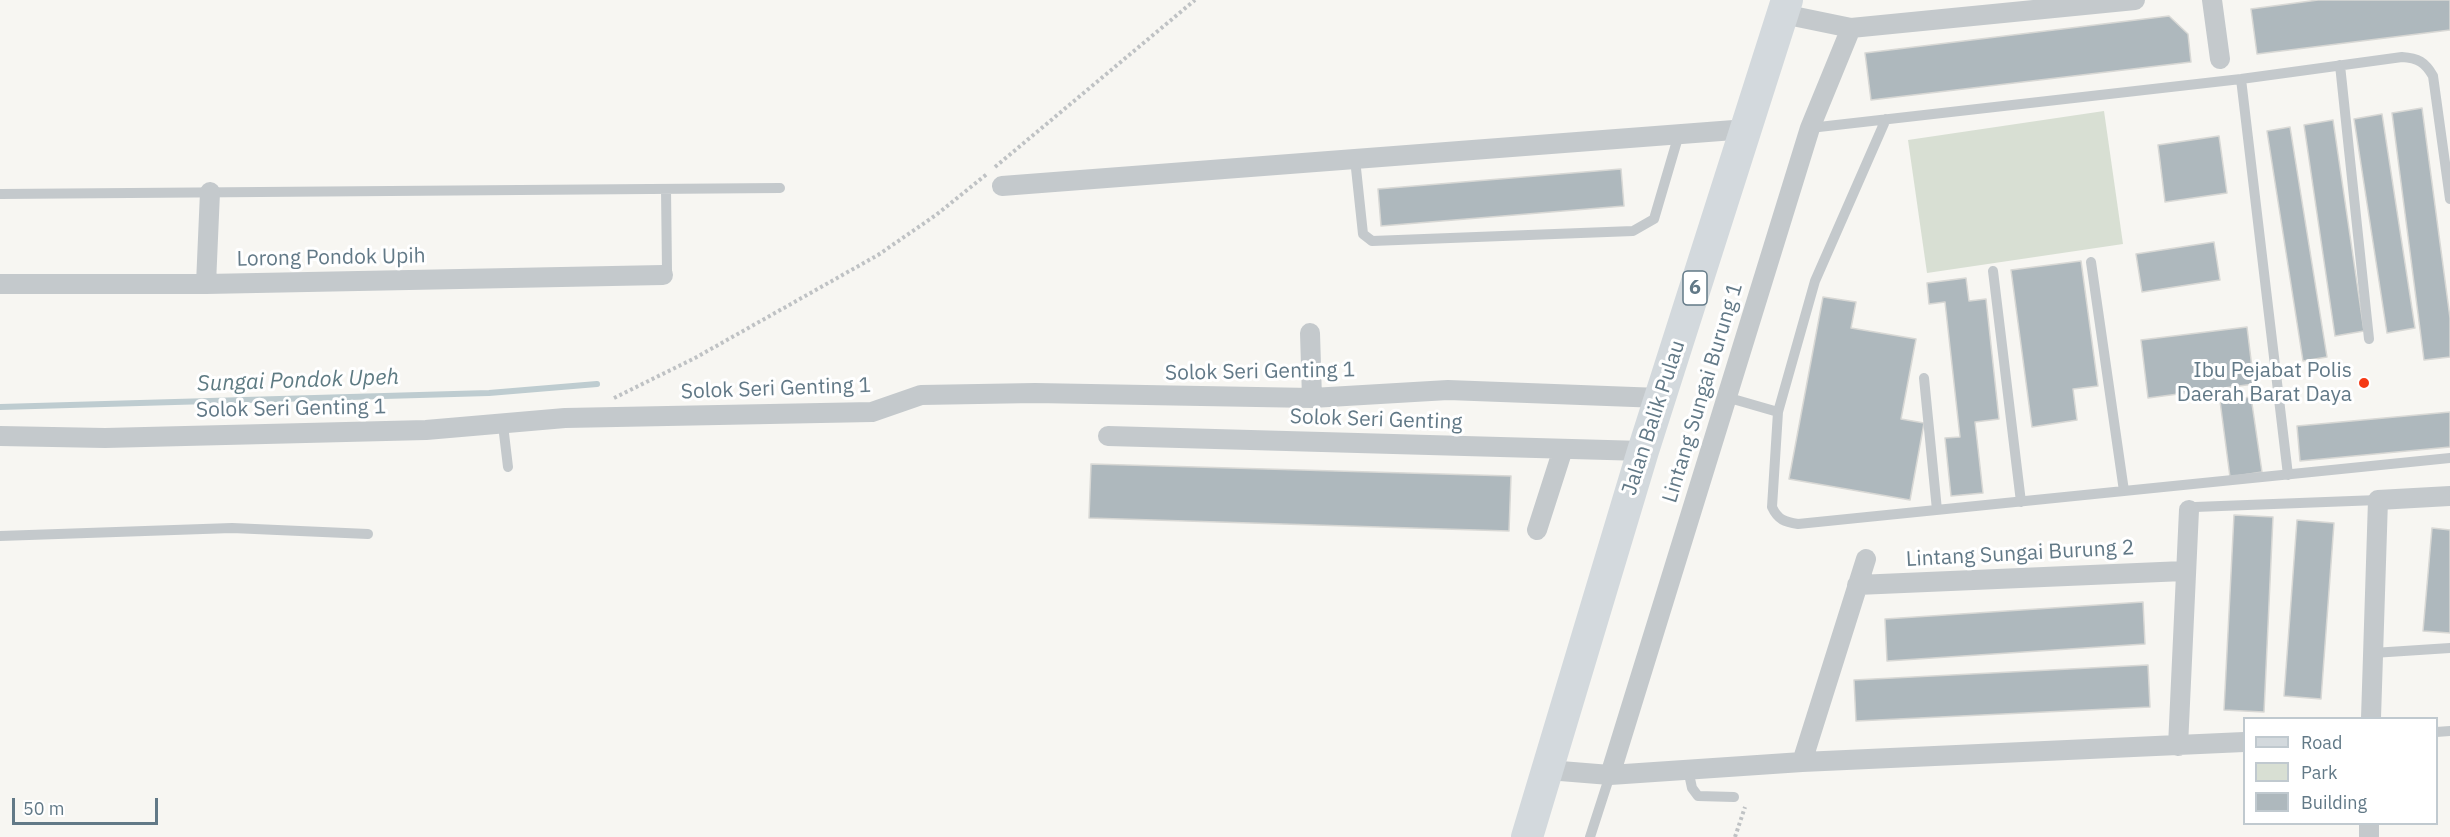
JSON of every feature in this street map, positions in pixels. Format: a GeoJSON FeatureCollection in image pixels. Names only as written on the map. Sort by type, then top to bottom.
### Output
{"type":"FeatureCollection","features":[{"type":"Feature","properties":{"kind":"main road","name":"Jalan Balik Pulau"},"geometry":{"type":"LineString","coordinates":[[1527,837],[1659,398],[1785,7]]}},
{"type":"Feature","properties":{"kind":"street"},"geometry":{"type":"LineString","coordinates":[[1785,7],[1851,28],[2135,0]]}},
{"type":"Feature","properties":{"kind":"street"},"geometry":{"type":"LineString","coordinates":[[2212,0],[2220,59]]}},
{"type":"Feature","properties":{"kind":"street","name":"Lintang Sungai Burung 1"},"geometry":{"type":"LineString","coordinates":[[1610,775],[1810,128],[1851,28]]}},
{"type":"Feature","properties":{"kind":"street"},"geometry":{"type":"LineString","coordinates":[[1002,186],[1747,129]]}},
{"type":"Feature","properties":{"kind":"street"},"geometry":{"type":"LineString","coordinates":[[206,284],[210,192]]}},
{"type":"Feature","properties":{"kind":"street","name":"Lorong Pondok Upih"},"geometry":{"type":"LineString","coordinates":[[0,284],[206,284],[663,275]]}},
{"type":"Feature","properties":{"kind":"street"},"geometry":{"type":"LineString","coordinates":[[1310,333],[1312,398]]}},
{"type":"Feature","properties":{"kind":"street","name":"Solok Seri Genting 1"},"geometry":{"type":"LineString","coordinates":[[0,436],[105,438],[426,430],[565,418],[872,412],[921,395],[1035,393],[1312,398],[1448,390],[1659,398]]}},
{"type":"Feature","properties":{"kind":"street","name":"Solok Seri Genting"},"geometry":{"type":"LineString","coordinates":[[1108,436],[1643,451]]}},
{"type":"Feature","properties":{"kind":"street"},"geometry":{"type":"LineString","coordinates":[[1536,530],[1563,449]]}},
{"type":"Feature","properties":{"kind":"street"},"geometry":{"type":"LineString","coordinates":[[2371,717],[2378,500],[2450,496]]}},
{"type":"Feature","properties":{"kind":"street"},"geometry":{"type":"LineString","coordinates":[[2178,746],[2188,510]]}},
{"type":"Feature","properties":{"kind":"street"},"geometry":{"type":"LineString","coordinates":[[1802,762],[1866,559]]}},
{"type":"Feature","properties":{"kind":"street","name":"Lintang Sungai Burung 2"},"geometry":{"type":"LineString","coordinates":[[1857,585],[2184,571]]}},
{"type":"Feature","properties":{"kind":"street"},"geometry":{"type":"LineString","coordinates":[[1548,770],[1610,775],[1802,762],[2243,742]]}},
{"type":"Feature","properties":{"kind":"lane"},"geometry":{"type":"LineString","coordinates":[[1810,128],[2241,79],[2402,57],[2415,58],[2426,65],[2433,76],[2450,198]]}},
{"type":"Feature","properties":{"kind":"lane"},"geometry":{"type":"LineString","coordinates":[[2340,65],[2369,339]]}},
{"type":"Feature","properties":{"kind":"lane"},"geometry":{"type":"LineString","coordinates":[[2241,79],[2288,475]]}},
{"type":"Feature","properties":{"kind":"lane"},"geometry":{"type":"LineString","coordinates":[[1886,119],[1815,281],[1778,412],[1772,507],[1777,517],[1786,522],[1798,524],[2450,458]]}},
{"type":"Feature","properties":{"kind":"lane"},"geometry":{"type":"LineString","coordinates":[[1355,159],[1363,234],[1372,241],[1634,231],[1654,219],[1679,135]]}},
{"type":"Feature","properties":{"kind":"lane"},"geometry":{"type":"LineString","coordinates":[[0,194],[780,188]]}},
{"type":"Feature","properties":{"kind":"lane"},"geometry":{"type":"LineString","coordinates":[[663,275],[667,271],[666,189]]}},
{"type":"Feature","properties":{"kind":"lane"},"geometry":{"type":"LineString","coordinates":[[2091,262],[2124,491]]}},
{"type":"Feature","properties":{"kind":"lane"},"geometry":{"type":"LineString","coordinates":[[1993,271],[2021,502]]}},
{"type":"Feature","properties":{"kind":"lane"},"geometry":{"type":"LineString","coordinates":[[1924,378],[1937,510]]}},
{"type":"Feature","properties":{"kind":"lane"},"geometry":{"type":"LineString","coordinates":[[1726,397],[1778,412]]}},
{"type":"Feature","properties":{"kind":"lane"},"geometry":{"type":"LineString","coordinates":[[503,425],[508,467]]}},
{"type":"Feature","properties":{"kind":"lane"},"geometry":{"type":"LineString","coordinates":[[2188,510],[2195,507],[2378,500]]}},
{"type":"Feature","properties":{"kind":"lane"},"geometry":{"type":"LineString","coordinates":[[0,536],[232,528],[368,534]]}},
{"type":"Feature","properties":{"kind":"lane"},"geometry":{"type":"LineString","coordinates":[[2373,653],[2450,648]]}},
{"type":"Feature","properties":{"kind":"lane"},"geometry":{"type":"LineString","coordinates":[[1688,769],[1692,789],[1698,796],[1734,797]]}},
{"type":"Feature","properties":{"kind":"lane"},"geometry":{"type":"LineString","coordinates":[[1590,837],[1610,775]]}},
{"type":"Feature","properties":{"kind":"path"},"geometry":{"type":"LineString","coordinates":[[606,401],[695,358],[830,282],[912,232],[1016,150],[1195,0]]}},
{"type":"Feature","properties":{"kind":"path"},"geometry":{"type":"LineString","coordinates":[[1734,797],[1742,800],[1745,806],[1735,837]]}},
{"type":"Feature","properties":{"kind":"green space"},"geometry":{"type":"Polygon","coordinates":[[[2104,111],[2123,244],[1927,273],[1908,140],[2104,111]]]}},
{"type":"Feature","properties":{"kind":"building"},"geometry":{"type":"Polygon","coordinates":[[[2318,0],[2450,0],[2450,30],[2257,54],[2251,9],[2318,0]]]}},
{"type":"Feature","properties":{"kind":"building"},"geometry":{"type":"Polygon","coordinates":[[[2169,16],[2188,34],[2191,62],[1871,100],[1865,53],[2169,16]]]}},
{"type":"Feature","properties":{"kind":"building"},"geometry":{"type":"Polygon","coordinates":[[[2422,108],[2450,318],[2450,357],[2424,360],[2392,113],[2422,108]]]}},
{"type":"Feature","properties":{"kind":"building"},"geometry":{"type":"Polygon","coordinates":[[[2382,114],[2415,328],[2387,333],[2354,119],[2382,114]]]}},
{"type":"Feature","properties":{"kind":"building"},"geometry":{"type":"Polygon","coordinates":[[[2333,120],[2364,331],[2335,336],[2304,125],[2333,120]]]}},
{"type":"Feature","properties":{"kind":"building"},"geometry":{"type":"Polygon","coordinates":[[[2290,127],[2327,357],[2303,361],[2267,131],[2290,127]]]}},
{"type":"Feature","properties":{"kind":"building"},"geometry":{"type":"Polygon","coordinates":[[[2219,136],[2227,193],[2165,202],[2158,145],[2219,136]]]}},
{"type":"Feature","properties":{"kind":"building"},"geometry":{"type":"Polygon","coordinates":[[[1621,169],[1624,206],[1381,226],[1378,189],[1621,169]]]}},
{"type":"Feature","properties":{"kind":"building"},"geometry":{"type":"Polygon","coordinates":[[[2214,242],[2220,280],[2142,292],[2136,254],[2214,242]]]}},
{"type":"Feature","properties":{"kind":"building"},"geometry":{"type":"Polygon","coordinates":[[[2081,261],[2098,386],[2073,389],[2077,420],[2032,427],[2011,270],[2081,261]]]}},
{"type":"Feature","properties":{"kind":"building"},"geometry":{"type":"Polygon","coordinates":[[[1966,278],[1969,301],[1986,299],[1999,419],[1975,422],[1983,493],[1951,496],[1945,438],[1960,437],[1945,302],[1929,304],[1927,283],[1966,278]]]}},
{"type":"Feature","properties":{"kind":"building"},"geometry":{"type":"Polygon","coordinates":[[[1823,297],[1856,302],[1851,328],[1916,339],[1901,419],[1924,423],[1910,500],[1789,479],[1823,297]]]}},
{"type":"Feature","properties":{"kind":"building"},"geometry":{"type":"Polygon","coordinates":[[[2247,327],[2254,384],[2148,398],[2141,340],[2247,327]]]}},
{"type":"Feature","properties":{"kind":"building"},"geometry":{"type":"Polygon","coordinates":[[[2251,397],[2262,472],[2230,477],[2220,401],[2251,397]]]}},
{"type":"Feature","properties":{"kind":"building"},"geometry":{"type":"Polygon","coordinates":[[[2450,412],[2450,447],[2300,461],[2297,426],[2450,412]]]}},
{"type":"Feature","properties":{"kind":"building"},"geometry":{"type":"Polygon","coordinates":[[[1091,464],[1511,476],[1509,531],[1089,518],[1091,464]]]}},
{"type":"Feature","properties":{"kind":"building"},"geometry":{"type":"Polygon","coordinates":[[[2234,515],[2273,517],[2264,712],[2224,710],[2234,515]]]}},
{"type":"Feature","properties":{"kind":"building"},"geometry":{"type":"Polygon","coordinates":[[[2297,520],[2334,523],[2321,699],[2284,696],[2297,520]]]}},
{"type":"Feature","properties":{"kind":"building"},"geometry":{"type":"Polygon","coordinates":[[[2432,528],[2450,530],[2450,633],[2423,631],[2432,528]]]}},
{"type":"Feature","properties":{"kind":"building"},"geometry":{"type":"Polygon","coordinates":[[[2143,602],[2145,644],[1887,661],[1885,619],[2143,602]]]}},
{"type":"Feature","properties":{"kind":"building"},"geometry":{"type":"Polygon","coordinates":[[[2148,665],[2150,707],[1856,721],[1854,680],[2148,665]]]}},
{"type":"Feature","properties":{"kind":"waterway","name":"Sungai Pondok Upeh"},"geometry":{"type":"LineString","coordinates":[[0,407],[489,393],[597,384]]}},
{"type":"Feature","properties":{"kind":"place","name":"Ibu Pejabat Polis Daerah Barat Daya"},"geometry":{"type":"Point","coordinates":[2364,383]}}]}
